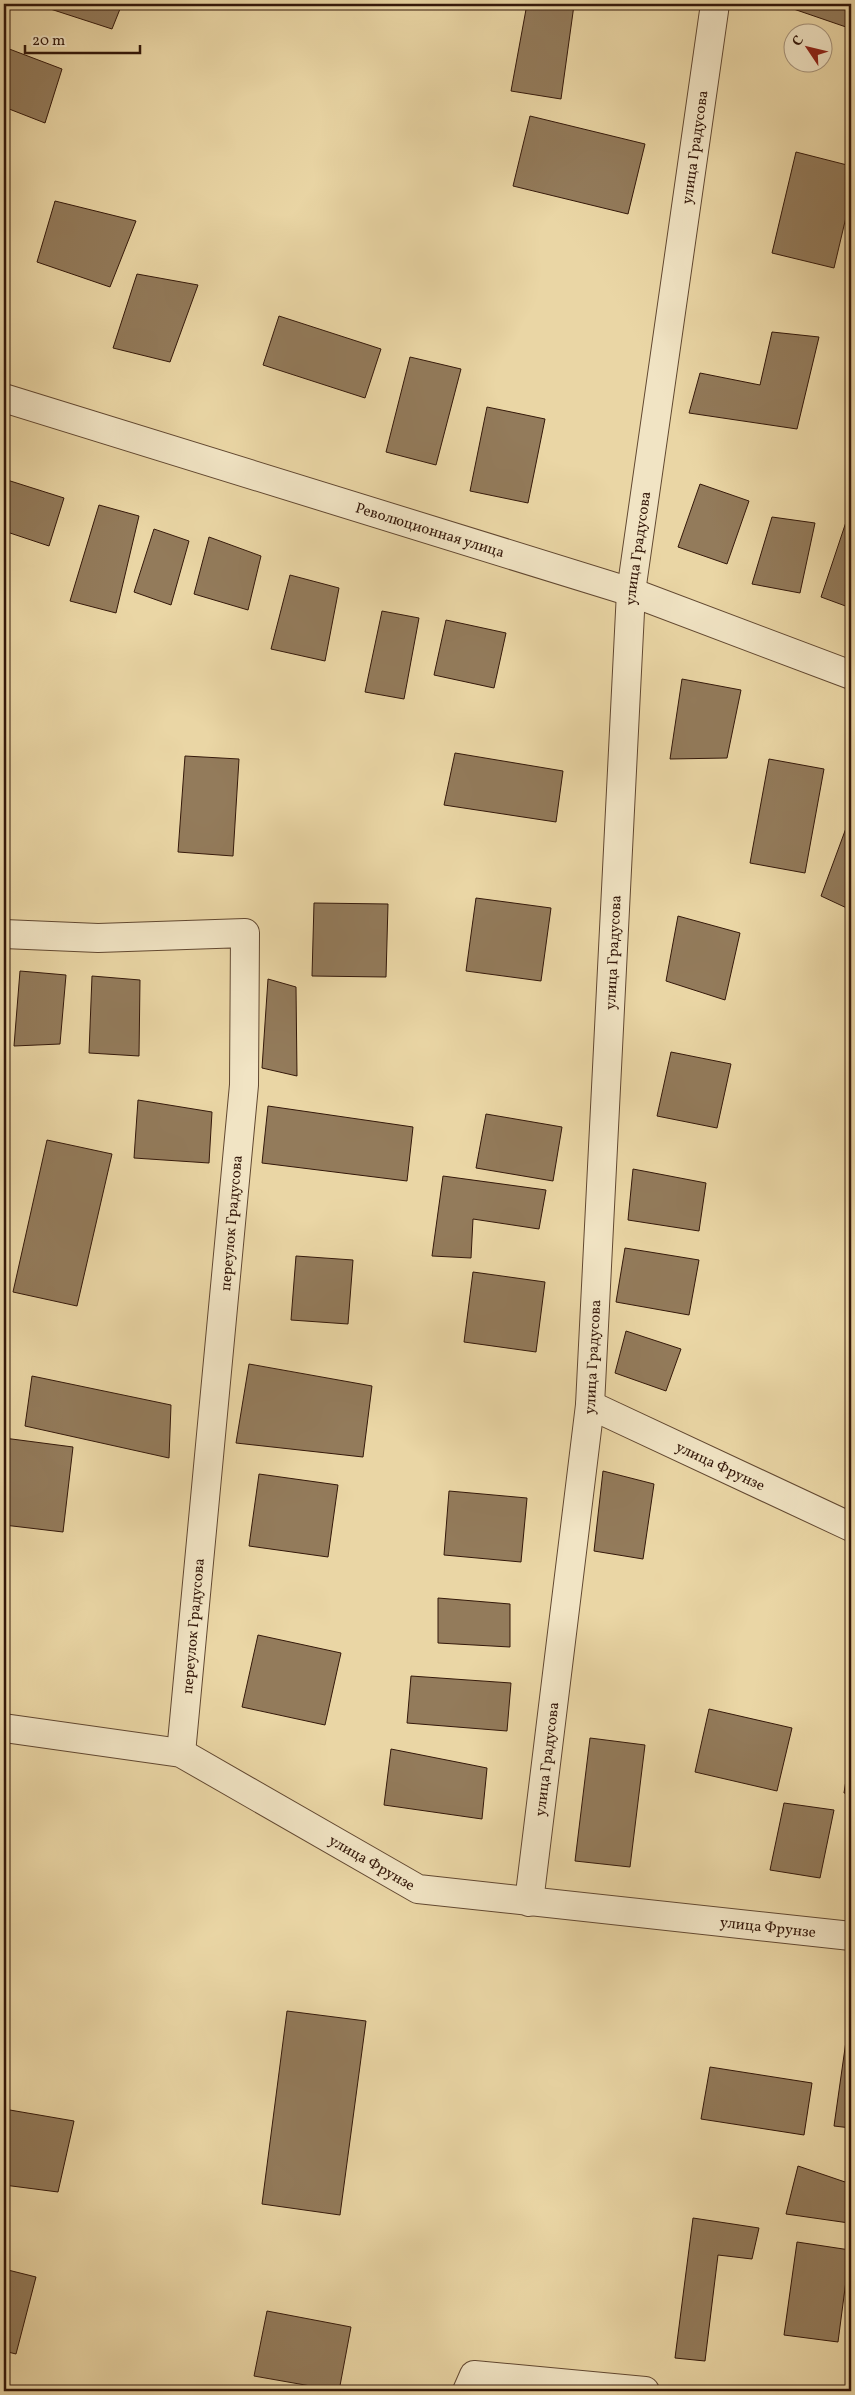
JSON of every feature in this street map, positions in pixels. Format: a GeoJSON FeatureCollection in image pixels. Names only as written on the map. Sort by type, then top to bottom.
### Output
{"type":"FeatureCollection","features":[{"type":"Feature","properties":{"kind":"street","name":"улица Градусова"},"geometry":{"type":"LineString","coordinates":[[529,1902],[590,1405],[630,592],[715,4]]}},
{"type":"Feature","properties":{"kind":"street","name":"Революционная улица"},"geometry":{"type":"LineString","coordinates":[[4,398],[630,592],[851,675]]}},
{"type":"Feature","properties":{"kind":"street","name":"переулок Градусова"},"geometry":{"type":"LineString","coordinates":[[4,934],[98,938],[245,933],[244,1085],[181,1753]]}},
{"type":"Feature","properties":{"kind":"street","name":"улица Фрунзе"},"geometry":{"type":"LineString","coordinates":[[590,1405],[851,1527]]}},
{"type":"Feature","properties":{"kind":"street","name":"улица Фрунзе"},"geometry":{"type":"LineString","coordinates":[[4,1728],[181,1753],[418,1889],[851,1936]]}},
{"type":"Feature","properties":{"kind":"street"},"geometry":{"type":"LineString","coordinates":[[467,2391],[474,2375],[644,2391]]}},
{"type":"Feature","properties":{"kind":"building"},"geometry":{"type":"Polygon","coordinates":[[[35,4],[122,4],[112,29],[35,4]]]}},
{"type":"Feature","properties":{"kind":"building"},"geometry":{"type":"Polygon","coordinates":[[[527,4],[574,5],[561,99],[511,91],[527,4]]]}},
{"type":"Feature","properties":{"kind":"building"},"geometry":{"type":"Polygon","coordinates":[[[779,4],[851,4],[846,27],[779,4]]]}},
{"type":"Feature","properties":{"kind":"building"},"geometry":{"type":"Polygon","coordinates":[[[4,47],[62,69],[45,123],[4,107],[4,47]]]}},
{"type":"Feature","properties":{"kind":"building"},"geometry":{"type":"Polygon","coordinates":[[[530,116],[645,144],[628,214],[513,186],[530,116]]]}},
{"type":"Feature","properties":{"kind":"building"},"geometry":{"type":"Polygon","coordinates":[[[796,152],[851,166],[851,196],[834,268],[772,253],[796,152]]]}},
{"type":"Feature","properties":{"kind":"building"},"geometry":{"type":"Polygon","coordinates":[[[55,201],[136,221],[110,287],[37,262],[55,201]]]}},
{"type":"Feature","properties":{"kind":"building"},"geometry":{"type":"Polygon","coordinates":[[[137,274],[198,285],[170,362],[113,348],[137,274]]]}},
{"type":"Feature","properties":{"kind":"building"},"geometry":{"type":"Polygon","coordinates":[[[279,316],[381,349],[365,398],[263,365],[279,316]]]}},
{"type":"Feature","properties":{"kind":"building"},"geometry":{"type":"Polygon","coordinates":[[[772,332],[819,337],[797,429],[689,413],[700,373],[760,385],[772,332]]]}},
{"type":"Feature","properties":{"kind":"building"},"geometry":{"type":"Polygon","coordinates":[[[410,357],[461,369],[436,465],[386,452],[410,357]]]}},
{"type":"Feature","properties":{"kind":"building"},"geometry":{"type":"Polygon","coordinates":[[[487,407],[545,419],[528,503],[470,491],[487,407]]]}},
{"type":"Feature","properties":{"kind":"building"},"geometry":{"type":"Polygon","coordinates":[[[4,479],[64,498],[49,546],[4,531],[4,479]]]}},
{"type":"Feature","properties":{"kind":"building"},"geometry":{"type":"Polygon","coordinates":[[[700,484],[749,501],[727,564],[678,547],[700,484]]]}},
{"type":"Feature","properties":{"kind":"building"},"geometry":{"type":"Polygon","coordinates":[[[99,505],[139,516],[116,613],[70,601],[99,505]]]}},
{"type":"Feature","properties":{"kind":"building"},"geometry":{"type":"Polygon","coordinates":[[[848,516],[851,516],[851,608],[821,597],[848,516]]]}},
{"type":"Feature","properties":{"kind":"building"},"geometry":{"type":"Polygon","coordinates":[[[772,517],[815,523],[800,593],[752,584],[772,517]]]}},
{"type":"Feature","properties":{"kind":"building"},"geometry":{"type":"Polygon","coordinates":[[[154,529],[189,541],[171,605],[134,592],[154,529]]]}},
{"type":"Feature","properties":{"kind":"building"},"geometry":{"type":"Polygon","coordinates":[[[209,537],[261,556],[248,610],[194,594],[209,537]]]}},
{"type":"Feature","properties":{"kind":"building"},"geometry":{"type":"Polygon","coordinates":[[[290,575],[339,588],[325,661],[271,649],[290,575]]]}},
{"type":"Feature","properties":{"kind":"building"},"geometry":{"type":"Polygon","coordinates":[[[382,611],[419,618],[404,699],[365,692],[382,611]]]}},
{"type":"Feature","properties":{"kind":"building"},"geometry":{"type":"Polygon","coordinates":[[[446,620],[506,633],[494,688],[434,675],[446,620]]]}},
{"type":"Feature","properties":{"kind":"building"},"geometry":{"type":"Polygon","coordinates":[[[682,679],[741,690],[727,758],[670,759],[682,679]]]}},
{"type":"Feature","properties":{"kind":"building"},"geometry":{"type":"Polygon","coordinates":[[[455,753],[563,771],[556,822],[444,805],[455,753]]]}},
{"type":"Feature","properties":{"kind":"building"},"geometry":{"type":"Polygon","coordinates":[[[185,756],[239,759],[233,856],[178,852],[185,756]]]}},
{"type":"Feature","properties":{"kind":"building"},"geometry":{"type":"Polygon","coordinates":[[[769,759],[824,769],[805,873],[750,863],[769,759]]]}},
{"type":"Feature","properties":{"kind":"building"},"geometry":{"type":"Polygon","coordinates":[[[849,820],[851,821],[851,910],[821,896],[849,820]]]}},
{"type":"Feature","properties":{"kind":"building"},"geometry":{"type":"Polygon","coordinates":[[[476,898],[551,908],[541,981],[466,971],[476,898]]]}},
{"type":"Feature","properties":{"kind":"building"},"geometry":{"type":"Polygon","coordinates":[[[314,903],[388,904],[386,977],[312,976],[314,903]]]}},
{"type":"Feature","properties":{"kind":"building"},"geometry":{"type":"Polygon","coordinates":[[[678,916],[740,933],[725,1000],[666,981],[678,916]]]}},
{"type":"Feature","properties":{"kind":"building"},"geometry":{"type":"Polygon","coordinates":[[[20,971],[66,975],[60,1044],[14,1046],[20,971]]]}},
{"type":"Feature","properties":{"kind":"building"},"geometry":{"type":"Polygon","coordinates":[[[92,976],[140,980],[139,1056],[89,1053],[92,976]]]}},
{"type":"Feature","properties":{"kind":"building"},"geometry":{"type":"Polygon","coordinates":[[[268,979],[296,987],[297,1076],[262,1068],[268,979]]]}},
{"type":"Feature","properties":{"kind":"building"},"geometry":{"type":"Polygon","coordinates":[[[671,1052],[731,1064],[717,1128],[657,1116],[671,1052]]]}},
{"type":"Feature","properties":{"kind":"building"},"geometry":{"type":"Polygon","coordinates":[[[138,1100],[212,1112],[209,1163],[134,1158],[138,1100]]]}},
{"type":"Feature","properties":{"kind":"building"},"geometry":{"type":"Polygon","coordinates":[[[268,1106],[413,1127],[407,1181],[262,1163],[268,1106]]]}},
{"type":"Feature","properties":{"kind":"building"},"geometry":{"type":"Polygon","coordinates":[[[486,1114],[562,1127],[553,1181],[476,1168],[486,1114]]]}},
{"type":"Feature","properties":{"kind":"building"},"geometry":{"type":"Polygon","coordinates":[[[47,1140],[112,1154],[77,1306],[13,1292],[47,1140]]]}},
{"type":"Feature","properties":{"kind":"building"},"geometry":{"type":"Polygon","coordinates":[[[633,1169],[706,1183],[699,1231],[628,1220],[633,1169]]]}},
{"type":"Feature","properties":{"kind":"building"},"geometry":{"type":"Polygon","coordinates":[[[443,1176],[546,1190],[539,1229],[473,1219],[471,1258],[432,1256],[443,1176]]]}},
{"type":"Feature","properties":{"kind":"building"},"geometry":{"type":"Polygon","coordinates":[[[625,1248],[699,1260],[689,1315],[616,1302],[625,1248]]]}},
{"type":"Feature","properties":{"kind":"building"},"geometry":{"type":"Polygon","coordinates":[[[296,1256],[353,1260],[348,1324],[291,1320],[296,1256]]]}},
{"type":"Feature","properties":{"kind":"building"},"geometry":{"type":"Polygon","coordinates":[[[473,1272],[545,1282],[536,1352],[464,1342],[473,1272]]]}},
{"type":"Feature","properties":{"kind":"building"},"geometry":{"type":"Polygon","coordinates":[[[626,1331],[681,1349],[666,1391],[615,1373],[626,1331]]]}},
{"type":"Feature","properties":{"kind":"building"},"geometry":{"type":"Polygon","coordinates":[[[249,1364],[372,1386],[363,1457],[236,1443],[249,1364]]]}},
{"type":"Feature","properties":{"kind":"building"},"geometry":{"type":"Polygon","coordinates":[[[32,1376],[171,1405],[169,1458],[25,1426],[32,1376]]]}},
{"type":"Feature","properties":{"kind":"building"},"geometry":{"type":"Polygon","coordinates":[[[4,1438],[73,1447],[63,1532],[4,1525],[4,1438]]]}},
{"type":"Feature","properties":{"kind":"building"},"geometry":{"type":"Polygon","coordinates":[[[603,1471],[654,1484],[643,1559],[594,1551],[603,1471]]]}},
{"type":"Feature","properties":{"kind":"building"},"geometry":{"type":"Polygon","coordinates":[[[259,1474],[338,1485],[328,1557],[249,1546],[259,1474]]]}},
{"type":"Feature","properties":{"kind":"building"},"geometry":{"type":"Polygon","coordinates":[[[449,1491],[527,1498],[521,1562],[444,1555],[449,1491]]]}},
{"type":"Feature","properties":{"kind":"building"},"geometry":{"type":"Polygon","coordinates":[[[438,1598],[510,1604],[510,1647],[438,1643],[438,1598]]]}},
{"type":"Feature","properties":{"kind":"building"},"geometry":{"type":"Polygon","coordinates":[[[258,1635],[341,1653],[325,1725],[242,1707],[258,1635]]]}},
{"type":"Feature","properties":{"kind":"building"},"geometry":{"type":"Polygon","coordinates":[[[411,1676],[511,1683],[507,1731],[407,1723],[411,1676]]]}},
{"type":"Feature","properties":{"kind":"building"},"geometry":{"type":"Polygon","coordinates":[[[709,1709],[792,1728],[777,1791],[695,1772],[709,1709]]]}},
{"type":"Feature","properties":{"kind":"building"},"geometry":{"type":"Polygon","coordinates":[[[590,1738],[645,1745],[630,1867],[575,1861],[590,1738]]]}},
{"type":"Feature","properties":{"kind":"building"},"geometry":{"type":"Polygon","coordinates":[[[851,1748],[851,1794],[844,1793],[851,1748]]]}},
{"type":"Feature","properties":{"kind":"building"},"geometry":{"type":"Polygon","coordinates":[[[391,1749],[487,1768],[482,1819],[384,1805],[391,1749]]]}},
{"type":"Feature","properties":{"kind":"building"},"geometry":{"type":"Polygon","coordinates":[[[784,1803],[834,1810],[820,1878],[770,1870],[784,1803]]]}},
{"type":"Feature","properties":{"kind":"building"},"geometry":{"type":"Polygon","coordinates":[[[287,2011],[366,2021],[340,2215],[262,2204],[287,2011]]]}},
{"type":"Feature","properties":{"kind":"building"},"geometry":{"type":"Polygon","coordinates":[[[846,2041],[851,2042],[851,2128],[834,2126],[846,2041]]]}},
{"type":"Feature","properties":{"kind":"building"},"geometry":{"type":"Polygon","coordinates":[[[710,2067],[812,2083],[804,2135],[701,2119],[710,2067]]]}},
{"type":"Feature","properties":{"kind":"building"},"geometry":{"type":"Polygon","coordinates":[[[4,2109],[74,2121],[58,2192],[4,2185],[4,2109]]]}},
{"type":"Feature","properties":{"kind":"building"},"geometry":{"type":"Polygon","coordinates":[[[798,2166],[851,2184],[849,2223],[786,2214],[798,2166]]]}},
{"type":"Feature","properties":{"kind":"building"},"geometry":{"type":"Polygon","coordinates":[[[693,2218],[759,2228],[752,2259],[718,2255],[705,2361],[675,2358],[693,2218]]]}},
{"type":"Feature","properties":{"kind":"building"},"geometry":{"type":"Polygon","coordinates":[[[797,2242],[850,2250],[838,2342],[784,2335],[797,2242]]]}},
{"type":"Feature","properties":{"kind":"building"},"geometry":{"type":"Polygon","coordinates":[[[4,2269],[36,2277],[16,2354],[4,2351],[4,2269]]]}},
{"type":"Feature","properties":{"kind":"building"},"geometry":{"type":"Polygon","coordinates":[[[267,2311],[351,2327],[339,2391],[254,2376],[267,2311]]]}}]}
